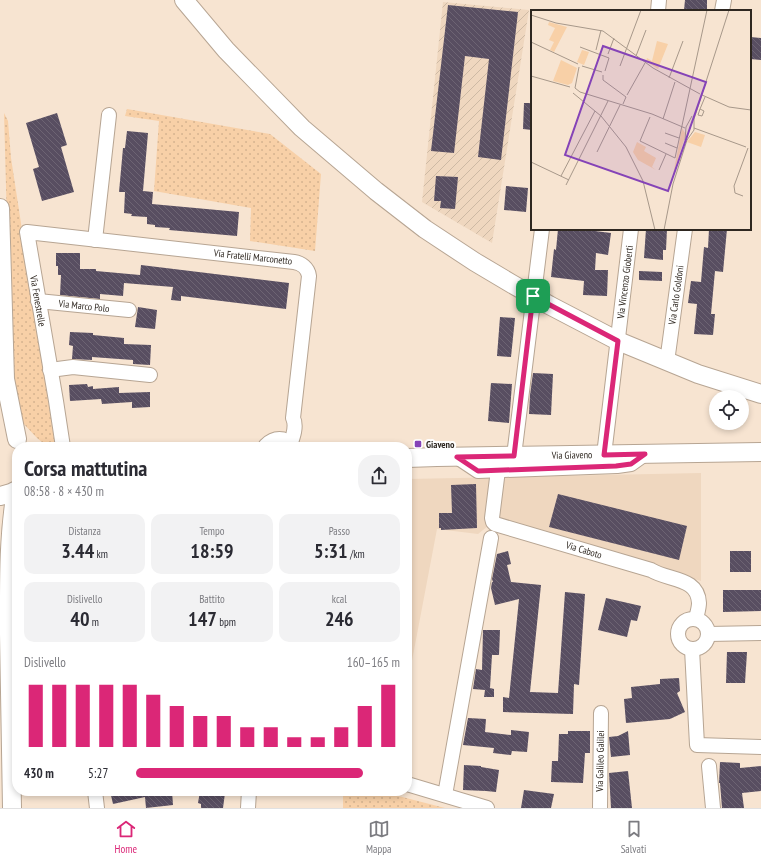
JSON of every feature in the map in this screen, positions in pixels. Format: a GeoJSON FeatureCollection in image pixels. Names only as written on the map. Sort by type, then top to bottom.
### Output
{"type":"FeatureCollection","features":[{"type":"Feature","properties":{"kind":"main road"},"geometry":{"type":"LineString","coordinates":[[184,0],[226,50],[302,128],[376,191],[425,229],[475,262],[533,296],[618,341],[698,374],[761,394]]}},
{"type":"Feature","properties":{"kind":"main road"},"geometry":{"type":"LineString","coordinates":[[0,208],[5,379],[14,440]]}},
{"type":"Feature","properties":{"kind":"main road","name":"Via Giaveno"},"geometry":{"type":"LineString","coordinates":[[412,458],[761,452]]}},
{"type":"Feature","properties":{"kind":"main road"},"geometry":{"type":"LineString","coordinates":[[12,522],[10,545],[12,656]]}},
{"type":"Feature","properties":{"kind":"main road"},"geometry":{"type":"LineString","coordinates":[[12,796],[12,808]]}},
{"type":"Feature","properties":{"kind":"street"},"geometry":{"type":"LineString","coordinates":[[658,10],[659,0]]}},
{"type":"Feature","properties":{"kind":"street"},"geometry":{"type":"LineString","coordinates":[[722,10],[724,0]]}},
{"type":"Feature","properties":{"kind":"street"},"geometry":{"type":"LineString","coordinates":[[95,240],[109,115]]}},
{"type":"Feature","properties":{"kind":"street"},"geometry":{"type":"LineString","coordinates":[[514,456],[542,230]]}},
{"type":"Feature","properties":{"kind":"street","name":"Via Vincenzo Gioberti"},"geometry":{"type":"LineString","coordinates":[[604,455],[631,230]]}},
{"type":"Feature","properties":{"kind":"street","name":"Via Carlo Goldoni"},"geometry":{"type":"LineString","coordinates":[[667,362],[685,230]]}},
{"type":"Feature","properties":{"kind":"street","name":"Via Fratelli Marconetto"},"geometry":{"type":"LineString","coordinates":[[27,232],[294,262],[301,264],[306,268],[309,276],[293,418],[295,422],[293,435],[285,442]]}},
{"type":"Feature","properties":{"kind":"street","name":"Via Fenestrelle"},"geometry":{"type":"LineString","coordinates":[[27,232],[61,442]]}},
{"type":"Feature","properties":{"kind":"street","name":"Via Marco Polo"},"geometry":{"type":"LineString","coordinates":[[38,301],[129,310]]}},
{"type":"Feature","properties":{"kind":"street"},"geometry":{"type":"LineString","coordinates":[[50,370],[73,367],[150,376]]}},
{"type":"Feature","properties":{"kind":"street"},"geometry":{"type":"LineString","coordinates":[[457,457],[478,471],[616,466],[631,464],[645,454]]}},
{"type":"Feature","properties":{"kind":"street","name":"Via Caboto"},"geometry":{"type":"LineString","coordinates":[[498,470],[492,522],[686,582],[697,591],[699,604],[696,619]]}},
{"type":"Feature","properties":{"kind":"street"},"geometry":{"type":"LineString","coordinates":[[444,795],[491,538]]}},
{"type":"Feature","properties":{"kind":"street"},"geometry":{"type":"LineString","coordinates":[[692,618],[702,621],[708,634],[705,644],[692,650],[686,648],[680,643],[678,631],[680,625],[686,620],[692,618]]}},
{"type":"Feature","properties":{"kind":"street"},"geometry":{"type":"LineString","coordinates":[[708,634],[761,632]]}},
{"type":"Feature","properties":{"kind":"street"},"geometry":{"type":"LineString","coordinates":[[692,650],[697,745],[761,747]]}},
{"type":"Feature","properties":{"kind":"street","name":"Via Galileo Galilei"},"geometry":{"type":"LineString","coordinates":[[600,808],[601,714]]}},
{"type":"Feature","properties":{"kind":"street"},"geometry":{"type":"LineString","coordinates":[[709,766],[713,808]]}},
{"type":"Feature","properties":{"kind":"street"},"geometry":{"type":"LineString","coordinates":[[412,785],[487,808]]}},
{"type":"Feature","properties":{"kind":"street"},"geometry":{"type":"LineString","coordinates":[[96,796],[97,808]]}},
{"type":"Feature","properties":{"kind":"street"},"geometry":{"type":"LineString","coordinates":[[248,808],[249,796]]}},
{"type":"Feature","properties":{"kind":"shaded area"},"geometry":{"type":"Polygon","coordinates":[[[443,2],[529,10],[492,243],[422,202],[443,2]]]}},
{"type":"Feature","properties":{"kind":"shaded area"},"geometry":{"type":"Polygon","coordinates":[[[127,109],[270,134],[321,174],[315,251],[250,241],[251,208],[154,191],[159,121],[125,116],[127,109]]]}},
{"type":"Feature","properties":{"kind":"shaded area"},"geometry":{"type":"Polygon","coordinates":[[[4,113],[8,121],[11,158],[55,442],[42,442],[22,422],[11,370],[4,113]]]}},
{"type":"Feature","properties":{"kind":"shaded area"},"geometry":{"type":"Polygon","coordinates":[[[701,473],[701,581],[493,522],[478,534],[437,529],[412,661],[412,479],[701,473]]]}},
{"type":"Feature","properties":{"kind":"shaded area"},"geometry":{"type":"Polygon","coordinates":[[[343,796],[398,796],[445,808],[343,808],[343,796]]]}},
{"type":"Feature","properties":{"kind":"building"},"geometry":{"type":"Polygon","coordinates":[[[685,0],[707,0],[707,10],[684,10],[685,0]]]}},
{"type":"Feature","properties":{"kind":"building"},"geometry":{"type":"Polygon","coordinates":[[[448,5],[518,12],[501,160],[478,157],[489,59],[465,56],[454,153],[431,151],[448,5]]]}},
{"type":"Feature","properties":{"kind":"building"},"geometry":{"type":"Polygon","coordinates":[[[751,37],[761,38],[761,60],[751,59],[751,37]]]}},
{"type":"Feature","properties":{"kind":"building"},"geometry":{"type":"Polygon","coordinates":[[[524,103],[531,103],[531,130],[523,129],[524,103]]]}},
{"type":"Feature","properties":{"kind":"building"},"geometry":{"type":"Polygon","coordinates":[[[57,113],[67,145],[61,147],[74,192],[42,201],[33,169],[39,167],[26,123],[57,113]]]}},
{"type":"Feature","properties":{"kind":"building"},"geometry":{"type":"Polygon","coordinates":[[[127,131],[148,133],[143,191],[153,192],[152,204],[239,212],[237,236],[169,230],[170,228],[155,227],[155,225],[147,224],[147,217],[131,216],[132,214],[124,213],[125,192],[119,192],[123,148],[125,148],[127,131]]]}},
{"type":"Feature","properties":{"kind":"building"},"geometry":{"type":"Polygon","coordinates":[[[436,176],[458,177],[455,209],[440,208],[441,201],[434,201],[436,176]]]}},
{"type":"Feature","properties":{"kind":"building"},"geometry":{"type":"Polygon","coordinates":[[[506,186],[528,188],[526,212],[504,210],[506,186]]]}},
{"type":"Feature","properties":{"kind":"building"},"geometry":{"type":"Polygon","coordinates":[[[558,230],[587,230],[611,233],[608,255],[596,253],[595,270],[608,270],[607,296],[583,295],[584,281],[551,277],[554,249],[556,250],[558,230]]]}},
{"type":"Feature","properties":{"kind":"building"},"geometry":{"type":"Polygon","coordinates":[[[646,230],[667,230],[666,250],[663,250],[663,260],[644,258],[646,230]]]}},
{"type":"Feature","properties":{"kind":"building"},"geometry":{"type":"Polygon","coordinates":[[[709,230],[727,230],[723,272],[715,271],[711,314],[715,314],[713,335],[694,334],[697,304],[688,303],[691,281],[701,282],[704,247],[708,248],[709,230]]]}},
{"type":"Feature","properties":{"kind":"building"},"geometry":{"type":"Polygon","coordinates":[[[56,253],[80,253],[80,269],[96,269],[96,271],[140,275],[141,265],[289,283],[286,309],[181,296],[181,301],[171,300],[173,287],[124,283],[123,296],[100,294],[100,299],[60,295],[61,275],[58,275],[56,253]]]}},
{"type":"Feature","properties":{"kind":"building"},"geometry":{"type":"Polygon","coordinates":[[[639,271],[662,272],[662,281],[639,280],[639,271]]]}},
{"type":"Feature","properties":{"kind":"building"},"geometry":{"type":"Polygon","coordinates":[[[138,307],[157,310],[155,329],[135,327],[138,307]]]}},
{"type":"Feature","properties":{"kind":"building"},"geometry":{"type":"Polygon","coordinates":[[[500,317],[515,318],[511,357],[497,356],[500,317]]]}},
{"type":"Feature","properties":{"kind":"building"},"geometry":{"type":"Polygon","coordinates":[[[70,332],[93,333],[93,335],[124,338],[124,344],[151,345],[150,365],[133,364],[133,360],[92,357],[92,360],[72,359],[73,346],[69,345],[70,332]]]}},
{"type":"Feature","properties":{"kind":"building"},"geometry":{"type":"Polygon","coordinates":[[[533,373],[553,374],[551,415],[529,414],[533,373]]]}},
{"type":"Feature","properties":{"kind":"building"},"geometry":{"type":"Polygon","coordinates":[[[491,383],[512,384],[509,423],[488,421],[491,383]]]}},
{"type":"Feature","properties":{"kind":"building"},"geometry":{"type":"Polygon","coordinates":[[[87,384],[88,387],[93,386],[93,389],[119,387],[119,393],[150,392],[150,407],[132,408],[132,402],[102,404],[101,399],[70,401],[69,385],[87,384]]]}},
{"type":"Feature","properties":{"kind":"building"},"geometry":{"type":"Polygon","coordinates":[[[476,484],[477,528],[441,530],[441,528],[439,528],[439,513],[452,513],[451,485],[476,484]]]}},
{"type":"Feature","properties":{"kind":"building"},"geometry":{"type":"Polygon","coordinates":[[[558,494],[687,526],[679,560],[549,527],[558,494]]]}},
{"type":"Feature","properties":{"kind":"building"},"geometry":{"type":"Polygon","coordinates":[[[508,551],[511,564],[507,565],[511,582],[541,585],[530,692],[558,693],[565,592],[585,594],[579,685],[574,684],[573,714],[503,712],[503,697],[509,698],[519,599],[495,605],[491,588],[497,554],[508,551]]]}},
{"type":"Feature","properties":{"kind":"building"},"geometry":{"type":"Polygon","coordinates":[[[730,551],[751,551],[751,572],[730,572],[730,551]]]}},
{"type":"Feature","properties":{"kind":"building"},"geometry":{"type":"Polygon","coordinates":[[[723,590],[761,590],[761,611],[723,612],[723,590]]]}},
{"type":"Feature","properties":{"kind":"building"},"geometry":{"type":"Polygon","coordinates":[[[606,598],[641,606],[637,621],[631,620],[627,637],[598,630],[606,598]]]}},
{"type":"Feature","properties":{"kind":"building"},"geometry":{"type":"Polygon","coordinates":[[[483,630],[500,630],[499,655],[492,655],[490,688],[494,689],[494,697],[484,697],[485,690],[473,689],[476,669],[482,670],[483,630]]]}},
{"type":"Feature","properties":{"kind":"building"},"geometry":{"type":"Polygon","coordinates":[[[727,652],[747,652],[745,683],[726,683],[727,652]]]}},
{"type":"Feature","properties":{"kind":"building"},"geometry":{"type":"Polygon","coordinates":[[[679,678],[680,691],[677,693],[685,712],[670,719],[626,723],[624,699],[632,698],[631,687],[660,684],[660,679],[679,678]]]}},
{"type":"Feature","properties":{"kind":"building"},"geometry":{"type":"Polygon","coordinates":[[[468,718],[486,719],[485,732],[511,735],[511,730],[529,732],[527,752],[512,751],[511,755],[493,753],[494,748],[463,745],[468,718]]]}},
{"type":"Feature","properties":{"kind":"building"},"geometry":{"type":"Polygon","coordinates":[[[568,731],[590,731],[590,753],[585,753],[583,783],[551,782],[552,761],[558,761],[559,734],[568,734],[568,731]]]}},
{"type":"Feature","properties":{"kind":"building"},"geometry":{"type":"Polygon","coordinates":[[[628,731],[630,755],[611,757],[609,737],[618,736],[628,731]]]}},
{"type":"Feature","properties":{"kind":"building"},"geometry":{"type":"Polygon","coordinates":[[[720,762],[740,763],[740,768],[761,766],[761,791],[742,793],[744,808],[722,808],[719,783],[720,762]]]}},
{"type":"Feature","properties":{"kind":"building"},"geometry":{"type":"Polygon","coordinates":[[[464,765],[481,766],[499,770],[496,792],[463,790],[464,765]]]}},
{"type":"Feature","properties":{"kind":"building"},"geometry":{"type":"Polygon","coordinates":[[[628,771],[632,808],[611,808],[609,773],[628,771]]]}},
{"type":"Feature","properties":{"kind":"building"},"geometry":{"type":"Polygon","coordinates":[[[524,790],[554,794],[551,808],[521,808],[524,790]]]}},
{"type":"Feature","properties":{"kind":"building"},"geometry":{"type":"Polygon","coordinates":[[[111,796],[172,796],[173,805],[146,808],[145,797],[113,804],[111,796]]]}},
{"type":"Feature","properties":{"kind":"building"},"geometry":{"type":"Polygon","coordinates":[[[199,796],[225,796],[223,808],[201,808],[201,804],[198,803],[199,796]]]}},
{"type":"Feature","properties":{"kind":"place","name":"Giaveno"},"geometry":{"type":"Point","coordinates":[418,444]}},
{"type":"Feature","properties":{"kind":"route"},"geometry":{"type":"LineString","coordinates":[[533,296],[618,341],[604,455],[645,454],[631,464],[616,466],[478,471],[457,457],[514,456],[533,296]]}}]}
